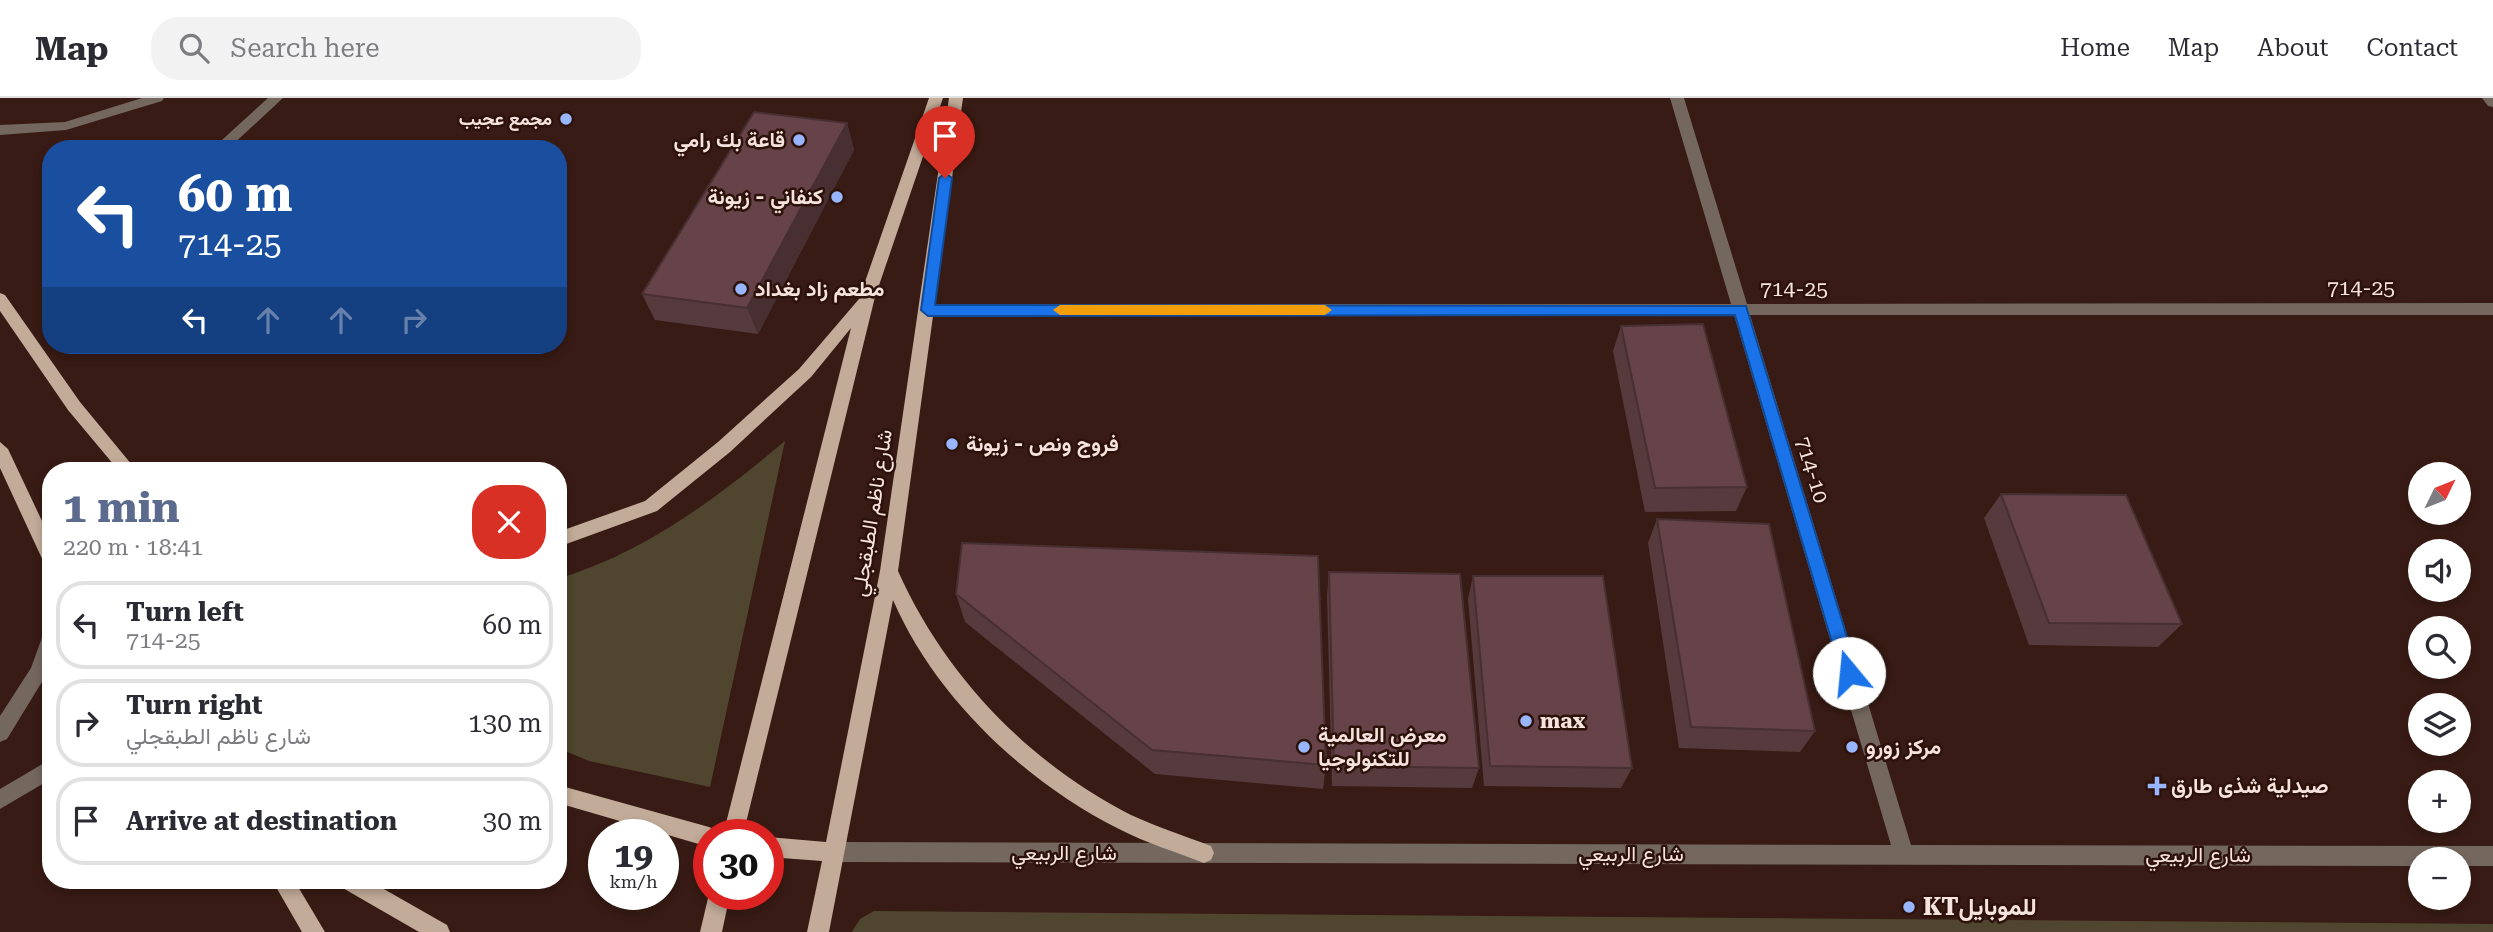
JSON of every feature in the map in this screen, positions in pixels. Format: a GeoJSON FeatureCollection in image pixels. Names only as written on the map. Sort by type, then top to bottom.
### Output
{"type":"FeatureCollection","features":[{"type":"Feature","properties":{"kind":"main road"},"geometry":{"type":"LineString","coordinates":[[737,819],[867,297],[936,98]]}},
{"type":"Feature","properties":{"kind":"main road","name":"شارع ناظم الطبقجلي"},"geometry":{"type":"LineString","coordinates":[[818,932],[889,572],[956,98]]}},
{"type":"Feature","properties":{"kind":"main road"},"geometry":{"type":"LineString","coordinates":[[567,537],[651,506],[723,447],[805,373],[867,297]]}},
{"type":"Feature","properties":{"kind":"main road"},"geometry":{"type":"LineString","coordinates":[[0,299],[74,406],[121,462]]}},
{"type":"Feature","properties":{"kind":"main road"},"geometry":{"type":"LineString","coordinates":[[0,449],[42,540]]}},
{"type":"Feature","properties":{"kind":"main road"},"geometry":{"type":"LineString","coordinates":[[889,572],[902,606],[936,656],[996,727],[1026,754],[1117,818],[1204,853]]}},
{"type":"Feature","properties":{"kind":"main road"},"geometry":{"type":"LineString","coordinates":[[567,797],[693,832]]}},
{"type":"Feature","properties":{"kind":"main road","name":"شارع الربيعي"},"geometry":{"type":"LineString","coordinates":[[784,848],[834,852]]}},
{"type":"Feature","properties":{"kind":"main road"},"geometry":{"type":"LineString","coordinates":[[288,889],[314,932]]}},
{"type":"Feature","properties":{"kind":"main road"},"geometry":{"type":"LineString","coordinates":[[364,889],[439,932]]}},
{"type":"Feature","properties":{"kind":"main road"},"geometry":{"type":"LineString","coordinates":[[711,932],[716,910]]}},
{"type":"Feature","properties":{"kind":"street"},"geometry":{"type":"LineString","coordinates":[[0,130],[66,126],[120,104],[157,98]]}},
{"type":"Feature","properties":{"kind":"street"},"geometry":{"type":"LineString","coordinates":[[229,140],[276,98]]}},
{"type":"Feature","properties":{"kind":"street","name":"714-10"},"geometry":{"type":"LineString","coordinates":[[1677,98],[1904,854]]}},
{"type":"Feature","properties":{"kind":"street"},"geometry":{"type":"LineString","coordinates":[[2489,98],[2493,103]]}},
{"type":"Feature","properties":{"kind":"street","name":"714-25"},"geometry":{"type":"LineString","coordinates":[[928,310],[2493,309]]}},
{"type":"Feature","properties":{"kind":"street"},"geometry":{"type":"LineString","coordinates":[[0,733],[42,664]]}},
{"type":"Feature","properties":{"kind":"street"},"geometry":{"type":"LineString","coordinates":[[0,800],[42,774]]}},
{"type":"Feature","properties":{"kind":"street","name":"شارع الربيعي"},"geometry":{"type":"LineString","coordinates":[[834,852],[2493,856]]}},
{"type":"Feature","properties":{"kind":"shaded area"},"geometry":{"type":"Polygon","coordinates":[[[785,441],[710,787],[589,761],[567,752],[567,576],[590,568],[650,539],[733,483],[785,441]]]}},
{"type":"Feature","properties":{"kind":"shaded area"},"geometry":{"type":"Polygon","coordinates":[[[874,911],[2493,924],[2493,932],[852,932],[860,919],[874,911]]]}},
{"type":"Feature","properties":{"kind":"building"},"geometry":{"type":"Polygon","coordinates":[[[754,112],[847,123],[747,308],[642,294],[754,112]]]}},
{"type":"Feature","properties":{"kind":"building"},"geometry":{"type":"Polygon","coordinates":[[[1703,324],[1747,487],[1655,488],[1621,326],[1703,324]]]}},
{"type":"Feature","properties":{"kind":"building"},"geometry":{"type":"Polygon","coordinates":[[[2001,494],[2126,495],[2182,624],[2049,623],[2001,494]]]}},
{"type":"Feature","properties":{"kind":"building"},"geometry":{"type":"Polygon","coordinates":[[[1657,519],[1769,524],[1815,731],[1691,727],[1657,519]]]}},
{"type":"Feature","properties":{"kind":"building"},"geometry":{"type":"Polygon","coordinates":[[[962,543],[1318,556],[1326,765],[1152,750],[956,594],[962,543]]]}},
{"type":"Feature","properties":{"kind":"building"},"geometry":{"type":"Polygon","coordinates":[[[1329,572],[1460,574],[1479,768],[1334,766],[1329,572]]]}},
{"type":"Feature","properties":{"kind":"building"},"geometry":{"type":"Polygon","coordinates":[[[1473,576],[1603,576],[1632,768],[1490,766],[1473,576]]]}},
{"type":"Feature","properties":{"kind":"slow traffic"},"geometry":{"type":"LineString","coordinates":[[1060,310],[1325,310]]}},
{"type":"Feature","properties":{"kind":"place","name":"مجمع عجيب"},"geometry":{"type":"Point","coordinates":[566,119]}},
{"type":"Feature","properties":{"kind":"place","name":"قاعة بك رامي"},"geometry":{"type":"Point","coordinates":[799,140]}},
{"type":"Feature","properties":{"kind":"place","name":"كنفاني - زيونة"},"geometry":{"type":"Point","coordinates":[837,197]}},
{"type":"Feature","properties":{"kind":"place","name":"مطعم زاد بغداد"},"geometry":{"type":"Point","coordinates":[741,289]}},
{"type":"Feature","properties":{"kind":"place","name":"فروج ونص - زيونة"},"geometry":{"type":"Point","coordinates":[952,444]}},
{"type":"Feature","properties":{"kind":"place","name":"max"},"geometry":{"type":"Point","coordinates":[1526,721]}},
{"type":"Feature","properties":{"kind":"place","name":"معرض العالمية للتكنولوجيا"},"geometry":{"type":"Point","coordinates":[1304,747]}},
{"type":"Feature","properties":{"kind":"place","name":"مركز زورو"},"geometry":{"type":"Point","coordinates":[1852,747]}},
{"type":"Feature","properties":{"kind":"place","name":"صيدلية شذى طارق"},"geometry":{"type":"Point","coordinates":[2157,786]}},
{"type":"Feature","properties":{"kind":"place","name":"KTللموبايل"},"geometry":{"type":"Point","coordinates":[1909,907]}},
{"type":"Feature","properties":{"kind":"route"},"geometry":{"type":"LineString","coordinates":[[945,178],[928,310],[1741,310],[1849,673]]}}]}
